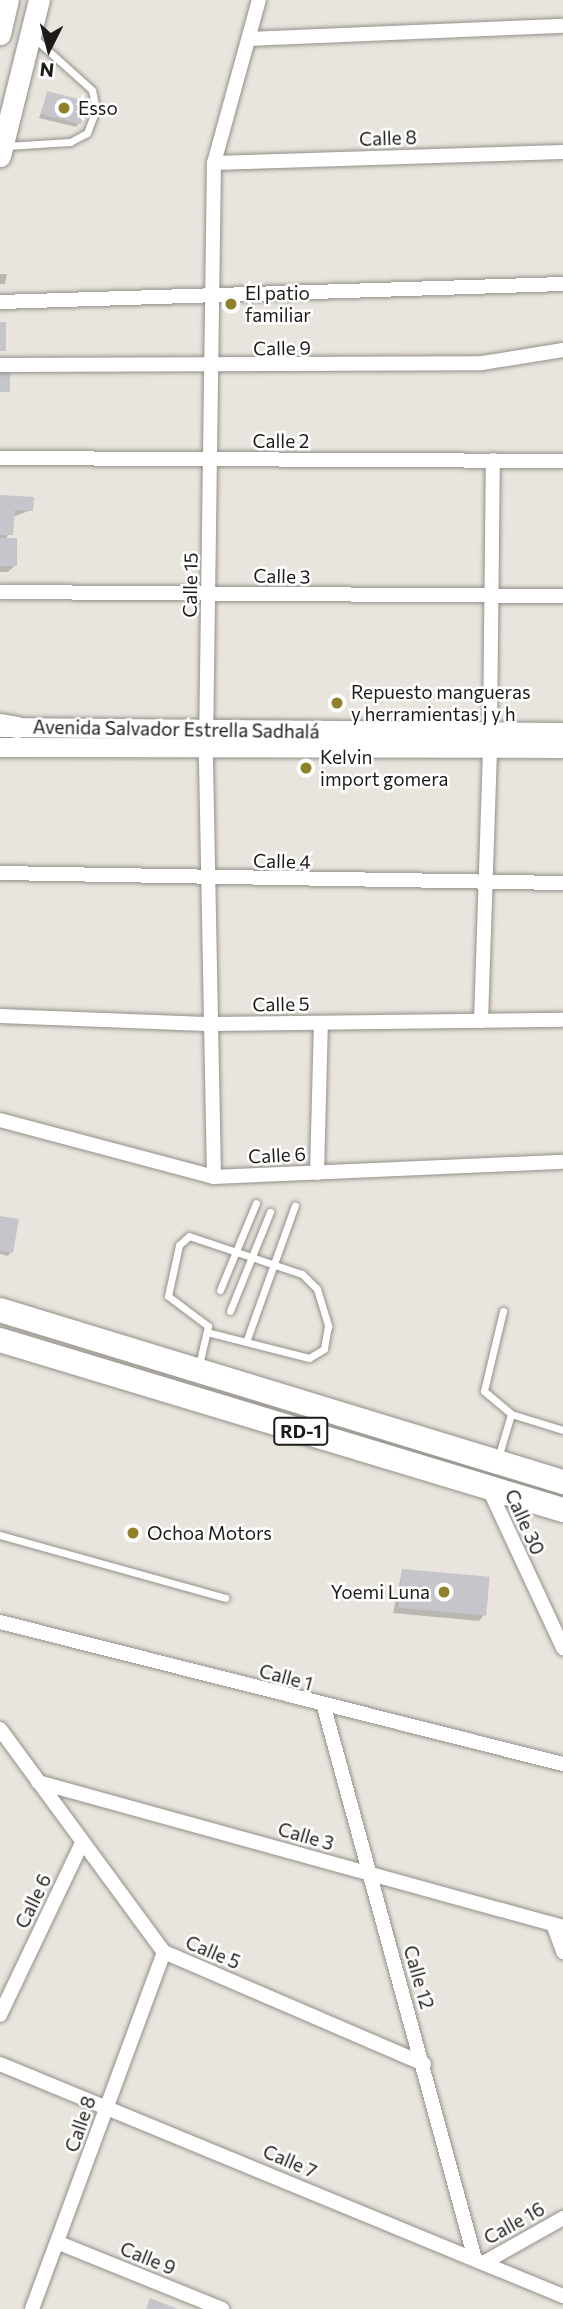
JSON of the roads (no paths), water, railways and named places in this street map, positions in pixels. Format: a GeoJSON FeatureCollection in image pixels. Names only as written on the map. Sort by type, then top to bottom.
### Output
{"type":"FeatureCollection","features":[{"type":"Feature","properties":{"kind":"highway"},"geometry":{"type":"LineString","coordinates":[[0,1298],[116,1345]]}},
{"type":"Feature","properties":{"kind":"highway"},"geometry":{"type":"LineString","coordinates":[[0,1310],[116,1345]]}},
{"type":"Feature","properties":{"kind":"highway"},"geometry":{"type":"LineString","coordinates":[[0,1340],[39,1353]]}},
{"type":"Feature","properties":{"kind":"highway","name":"RD-1"},"geometry":{"type":"LineString","coordinates":[[116,1345],[563,1482]]}},
{"type":"Feature","properties":{"kind":"highway"},"geometry":{"type":"LineString","coordinates":[[0,1347],[39,1353]]}},
{"type":"Feature","properties":{"kind":"highway","name":"RD-1"},"geometry":{"type":"LineString","coordinates":[[39,1353],[563,1510]]}},
{"type":"Feature","properties":{"kind":"main road"},"geometry":{"type":"LineString","coordinates":[[1,151],[39,0]]}},
{"type":"Feature","properties":{"kind":"main road"},"geometry":{"type":"LineString","coordinates":[[0,34],[5,2]]}},
{"type":"Feature","properties":{"kind":"main road","name":"Avenida Salvador Estrella Sadhalá"},"geometry":{"type":"LineString","coordinates":[[6,726],[206,740]]}},
{"type":"Feature","properties":{"kind":"main road","name":"Avenida Salvador Estrella Sadhalá"},"geometry":{"type":"LineString","coordinates":[[0,747],[206,740],[490,740],[563,732]]}},
{"type":"Feature","properties":{"kind":"main road","name":"Avenida Salvador Estrella Sadhalá"},"geometry":{"type":"LineString","coordinates":[[490,740],[563,748]]}},
{"type":"Feature","properties":{"kind":"street","name":"Calle 15"},"geometry":{"type":"LineString","coordinates":[[214,1177],[206,740],[212,460],[209,300],[214,163],[259,0]]}},
{"type":"Feature","properties":{"kind":"street"},"geometry":{"type":"LineString","coordinates":[[249,39],[563,26]]}},
{"type":"Feature","properties":{"kind":"street","name":"Calle 8"},"geometry":{"type":"LineString","coordinates":[[214,163],[563,152]]}},
{"type":"Feature","properties":{"kind":"street"},"geometry":{"type":"LineString","coordinates":[[0,302],[209,300],[563,284]]}},
{"type":"Feature","properties":{"kind":"street","name":"Calle 9"},"geometry":{"type":"LineString","coordinates":[[0,365],[209,369],[482,363],[563,350]]}},
{"type":"Feature","properties":{"kind":"street","name":"Calle 2"},"geometry":{"type":"LineString","coordinates":[[0,458],[563,461]]}},
{"type":"Feature","properties":{"kind":"street"},"geometry":{"type":"LineString","coordinates":[[481,1021],[481,883],[490,740],[489,597],[493,460]]}},
{"type":"Feature","properties":{"kind":"street","name":"Calle 3"},"geometry":{"type":"LineString","coordinates":[[0,592],[563,596]]}},
{"type":"Feature","properties":{"kind":"street","name":"Calle 4"},"geometry":{"type":"LineString","coordinates":[[0,873],[209,880],[563,883]]}},
{"type":"Feature","properties":{"kind":"street","name":"Calle 5"},"geometry":{"type":"LineString","coordinates":[[0,1016],[213,1024],[563,1020]]}},
{"type":"Feature","properties":{"kind":"street"},"geometry":{"type":"LineString","coordinates":[[317,1173],[321,1023]]}},
{"type":"Feature","properties":{"kind":"street","name":"Calle 6"},"geometry":{"type":"LineString","coordinates":[[0,1120],[214,1177],[563,1162]]}},
{"type":"Feature","properties":{"kind":"street","name":"Calle 30"},"geometry":{"type":"LineString","coordinates":[[488,1487],[563,1648]]}},
{"type":"Feature","properties":{"kind":"street","name":"Calle 1"},"geometry":{"type":"LineString","coordinates":[[0,1622],[324,1707],[563,1764]]}},
{"type":"Feature","properties":{"kind":"street","name":"Calle 12"},"geometry":{"type":"LineString","coordinates":[[324,1707],[480,2260]]}},
{"type":"Feature","properties":{"kind":"street","name":"Calle 5"},"geometry":{"type":"LineString","coordinates":[[0,1729],[164,1952],[424,2064]]}},
{"type":"Feature","properties":{"kind":"street","name":"Calle 3"},"geometry":{"type":"LineString","coordinates":[[38,1782],[558,1925]]}},
{"type":"Feature","properties":{"kind":"street","name":"Calle 6"},"geometry":{"type":"LineString","coordinates":[[0,2015],[82,1843]]}},
{"type":"Feature","properties":{"kind":"street"},"geometry":{"type":"LineString","coordinates":[[558,1925],[563,1952]]}},
{"type":"Feature","properties":{"kind":"street","name":"Calle 8"},"geometry":{"type":"LineString","coordinates":[[32,2309],[59,2243],[106,2105],[164,1952]]}},
{"type":"Feature","properties":{"kind":"street","name":"Calle 7"},"geometry":{"type":"LineString","coordinates":[[0,2064],[106,2105],[563,2296]]}},
{"type":"Feature","properties":{"kind":"street","name":"Calle 16"},"geometry":{"type":"LineString","coordinates":[[480,2260],[563,2218]]}},
{"type":"Feature","properties":{"kind":"street","name":"Calle 9"},"geometry":{"type":"LineString","coordinates":[[59,2243],[222,2309]]}},
{"type":"Feature","properties":{"kind":"lane"},"geometry":{"type":"LineString","coordinates":[[1,151],[70,142],[88,133],[96,109],[92,90],[30,35]]}},
{"type":"Feature","properties":{"kind":"lane"},"geometry":{"type":"LineString","coordinates":[[219,1290],[256,1203]]}},
{"type":"Feature","properties":{"kind":"lane"},"geometry":{"type":"LineString","coordinates":[[246,1342],[273,1260],[295,1205]]}},
{"type":"Feature","properties":{"kind":"lane"},"geometry":{"type":"LineString","coordinates":[[230,1311],[270,1212]]}},
{"type":"Feature","properties":{"kind":"lane"},"geometry":{"type":"LineString","coordinates":[[201,1237],[252,1254],[273,1260],[317,1289],[328,1326],[324,1349],[309,1358],[210,1333],[201,1319],[168,1299],[179,1245],[201,1237]]}},
{"type":"Feature","properties":{"kind":"lane"},"geometry":{"type":"LineString","coordinates":[[503,1311],[484,1391],[511,1414],[563,1430]]}},
{"type":"Feature","properties":{"kind":"lane"},"geometry":{"type":"LineString","coordinates":[[197,1370],[210,1333]]}},
{"type":"Feature","properties":{"kind":"lane"},"geometry":{"type":"LineString","coordinates":[[497,1462],[511,1414]]}},
{"type":"Feature","properties":{"kind":"lane"},"geometry":{"type":"LineString","coordinates":[[0,1535],[225,1598]]}},
{"type":"Feature","properties":{"kind":"place","name":"Esso"},"geometry":{"type":"Point","coordinates":[64,108]}},
{"type":"Feature","properties":{"kind":"place","name":"El patio familiar"},"geometry":{"type":"Point","coordinates":[231,304]}},
{"type":"Feature","properties":{"kind":"place","name":"Repuesto mangueras y herramientas j y h"},"geometry":{"type":"Point","coordinates":[337,703]}},
{"type":"Feature","properties":{"kind":"place","name":"Kelvin import gomera"},"geometry":{"type":"Point","coordinates":[306,768]}},
{"type":"Feature","properties":{"kind":"place","name":"Ochoa Motors"},"geometry":{"type":"Point","coordinates":[133,1533]}},
{"type":"Feature","properties":{"kind":"place","name":"Yoemi Luna"},"geometry":{"type":"Point","coordinates":[444,1592]}}]}
